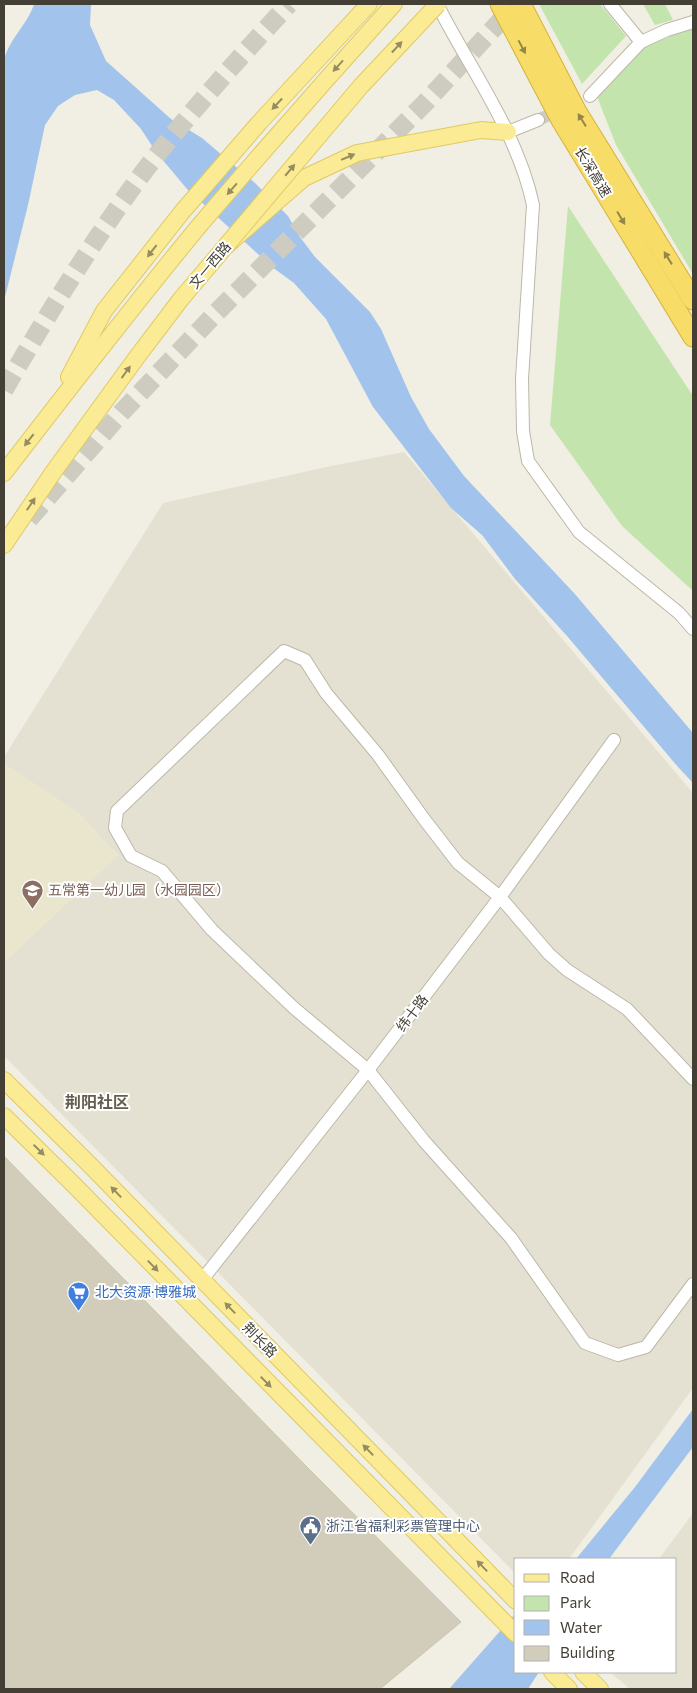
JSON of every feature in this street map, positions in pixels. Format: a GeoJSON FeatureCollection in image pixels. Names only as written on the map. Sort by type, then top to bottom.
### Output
{"type":"FeatureCollection","features":[{"type":"Feature","properties":{"kind":"highway","name":"长深高速"},"geometry":{"type":"LineString","coordinates":[[500,4],[561,120],[693,337]]}},
{"type":"Feature","properties":{"kind":"highway","name":"长深高速"},"geometry":{"type":"LineString","coordinates":[[521,4],[577,112],[693,300]]}},
{"type":"Feature","properties":{"kind":"main road"},"geometry":{"type":"LineString","coordinates":[[47,417],[104,311],[182,212],[259,124],[369,4]]}},
{"type":"Feature","properties":{"kind":"main road"},"geometry":{"type":"LineString","coordinates":[[4,473],[199,227],[321,85],[394,4]]}},
{"type":"Feature","properties":{"kind":"main road","name":"文一西路"},"geometry":{"type":"LineString","coordinates":[[4,545],[54,471],[136,357],[181,299],[361,86],[438,4]]}},
{"type":"Feature","properties":{"kind":"main road"},"geometry":{"type":"LineString","coordinates":[[225,247],[304,178],[357,153],[481,130],[508,132]]}},
{"type":"Feature","properties":{"kind":"main road","name":"荆长路"},"geometry":{"type":"LineString","coordinates":[[4,1080],[89,1164],[514,1598]]}},
{"type":"Feature","properties":{"kind":"main road","name":"荆长路"},"geometry":{"type":"LineString","coordinates":[[4,1116],[514,1632]]}},
{"type":"Feature","properties":{"kind":"main road"},"geometry":{"type":"LineString","coordinates":[[553,1673],[569,1689]]}},
{"type":"Feature","properties":{"kind":"main road"},"geometry":{"type":"LineString","coordinates":[[584,1673],[600,1689]]}},
{"type":"Feature","properties":{"kind":"street"},"geometry":{"type":"LineString","coordinates":[[438,4],[508,132],[528,181],[533,205],[522,379],[522,431],[528,461],[579,532],[679,613],[693,629]]}},
{"type":"Feature","properties":{"kind":"street"},"geometry":{"type":"LineString","coordinates":[[610,4],[641,42]]}},
{"type":"Feature","properties":{"kind":"street"},"geometry":{"type":"LineString","coordinates":[[590,96],[641,42],[667,30],[693,22]]}},
{"type":"Feature","properties":{"kind":"street"},"geometry":{"type":"LineString","coordinates":[[508,132],[538,120]]}},
{"type":"Feature","properties":{"kind":"street"},"geometry":{"type":"LineString","coordinates":[[693,1078],[627,1009],[567,970],[549,954],[500,897],[458,863],[378,755],[326,693],[305,660],[284,651],[117,811],[116,828],[131,856],[162,871],[212,930],[294,1008],[368,1070],[424,1141],[511,1238],[585,1343],[618,1355],[646,1347],[693,1284]]}},
{"type":"Feature","properties":{"kind":"street","name":"纬十路"},"geometry":{"type":"LineString","coordinates":[[202,1280],[368,1070],[500,897],[614,740]]}},
{"type":"Feature","properties":{"kind":"shaded area"},"geometry":{"type":"Polygon","coordinates":[[[404,452],[693,793],[693,1388],[570,1558],[514,1558],[514,1572],[4,1056],[4,962],[118,855],[77,812],[4,764],[4,757],[163,503],[404,452]]]}},
{"type":"Feature","properties":{"kind":"shaded area","name":"五常第一幼儿园（水园园区）"},"geometry":{"type":"Polygon","coordinates":[[[4,764],[77,812],[118,855],[4,962],[4,764]]]}},
{"type":"Feature","properties":{"kind":"shaded area"},"geometry":{"type":"Polygon","coordinates":[[[693,1513],[693,1689],[630,1689],[611,1673],[677,1673],[677,1558],[660,1558],[693,1513]]]}},
{"type":"Feature","properties":{"kind":"green space"},"geometry":{"type":"Polygon","coordinates":[[[539,4],[600,4],[626,36],[582,84],[539,4]]]}},
{"type":"Feature","properties":{"kind":"green space"},"geometry":{"type":"Polygon","coordinates":[[[643,4],[665,4],[673,20],[655,25],[643,4]]]}},
{"type":"Feature","properties":{"kind":"green space"},"geometry":{"type":"Polygon","coordinates":[[[693,27],[693,274],[616,145],[596,94],[645,47],[693,27]]]}},
{"type":"Feature","properties":{"kind":"green space"},"geometry":{"type":"Polygon","coordinates":[[[568,206],[693,396],[693,591],[622,526],[550,425],[568,206]]]}},
{"type":"Feature","properties":{"kind":"water"},"geometry":{"type":"Polygon","coordinates":[[[34,4],[91,4],[90,25],[106,61],[171,119],[202,138],[255,183],[288,216],[300,237],[315,257],[370,312],[381,329],[411,397],[429,429],[464,476],[574,593],[693,733],[693,783],[567,636],[515,579],[482,535],[451,508],[373,407],[326,319],[294,283],[272,267],[187,189],[156,152],[141,129],[114,100],[97,90],[75,95],[58,106],[45,125],[28,205],[4,301],[4,60],[6,52],[34,4]]]}},
{"type":"Feature","properties":{"kind":"water"},"geometry":{"type":"Polygon","coordinates":[[[693,1409],[693,1447],[610,1558],[577,1558],[635,1487],[693,1409]]]}},
{"type":"Feature","properties":{"kind":"water"},"geometry":{"type":"Polygon","coordinates":[[[514,1615],[514,1673],[538,1673],[528,1689],[449,1689],[514,1615]]]}},
{"type":"Feature","properties":{"kind":"building","name":"北大资源·博雅城"},"geometry":{"type":"Polygon","coordinates":[[[4,1156],[461,1622],[380,1689],[4,1689],[4,1156]]]}},
{"type":"Feature","properties":{"kind":"tunnel"},"geometry":{"type":"LineString","coordinates":[[4,390],[71,278],[145,170],[179,127],[289,4]]}},
{"type":"Feature","properties":{"kind":"tunnel"},"geometry":{"type":"LineString","coordinates":[[29,519],[121,413],[215,314],[424,104],[516,4]]}},
{"type":"Feature","properties":{"kind":"tunnel"},"geometry":{"type":"LineString","coordinates":[[538,120],[590,96]]}},
{"type":"Feature","properties":{"kind":"place","name":"五常第一幼儿园（水园园区）"},"geometry":{"type":"Point","coordinates":[32,909]}},
{"type":"Feature","properties":{"kind":"place","name":"北大资源·博雅城"},"geometry":{"type":"Point","coordinates":[79,1311]}},
{"type":"Feature","properties":{"kind":"place","name":"浙江省福利彩票管理中心"},"geometry":{"type":"Point","coordinates":[310,1545]}},
{"type":"Feature","properties":{"kind":"district","name":"荆阳社区"},"geometry":{"type":"Point","coordinates":[97,1102]}}]}
